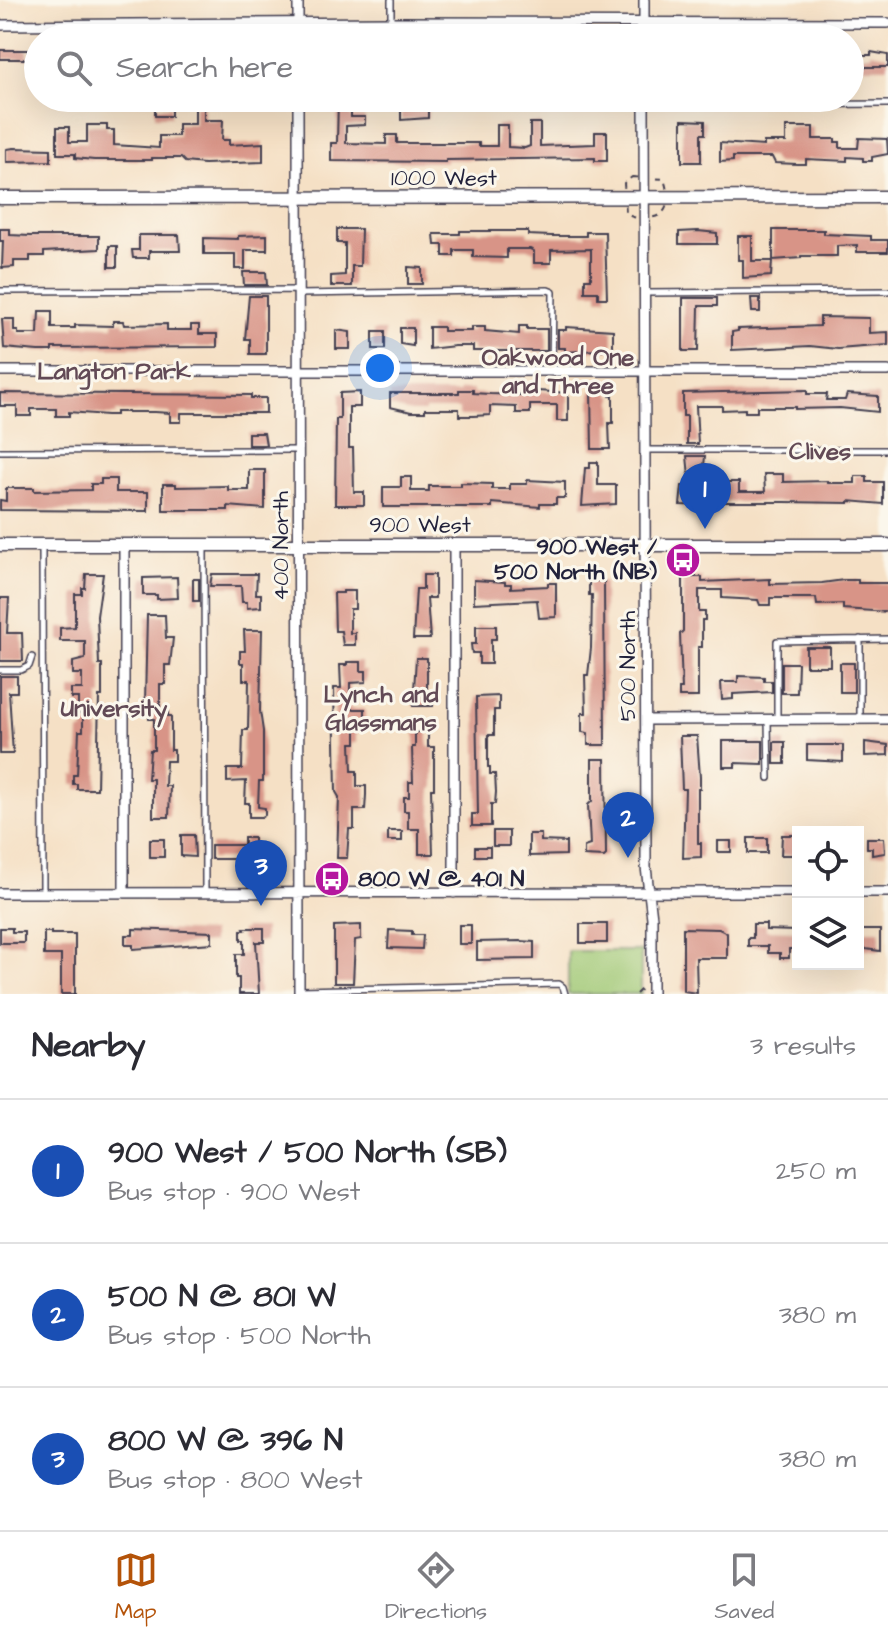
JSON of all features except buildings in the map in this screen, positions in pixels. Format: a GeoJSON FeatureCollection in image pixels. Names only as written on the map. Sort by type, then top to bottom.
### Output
{"type":"FeatureCollection","features":[{"type":"Feature","properties":{"kind":"main road","name":"1000 West"},"geometry":{"type":"LineString","coordinates":[[0,198],[888,197]]}},
{"type":"Feature","properties":{"kind":"main road","name":"900 West"},"geometry":{"type":"LineString","coordinates":[[0,545],[888,545]]}},
{"type":"Feature","properties":{"kind":"street"},"geometry":{"type":"LineString","coordinates":[[298,0],[298,23]]}},
{"type":"Feature","properties":{"kind":"street"},"geometry":{"type":"LineString","coordinates":[[644,0],[644,23]]}},
{"type":"Feature","properties":{"kind":"street"},"geometry":{"type":"LineString","coordinates":[[172,24],[888,23]]}},
{"type":"Feature","properties":{"kind":"street"},"geometry":{"type":"LineString","coordinates":[[0,25],[24,25]]}},
{"type":"Feature","properties":{"kind":"street","name":"400 North"},"geometry":{"type":"LineString","coordinates":[[298,112],[299,992]]}},
{"type":"Feature","properties":{"kind":"street","name":"500 North"},"geometry":{"type":"LineString","coordinates":[[644,112],[646,867],[652,918],[652,994]]}},
{"type":"Feature","properties":{"kind":"street"},"geometry":{"type":"LineString","coordinates":[[0,371],[888,371]]}},
{"type":"Feature","properties":{"kind":"street"},"geometry":{"type":"LineString","coordinates":[[124,545],[124,893]]}},
{"type":"Feature","properties":{"kind":"street"},"geometry":{"type":"LineString","coordinates":[[454,545],[454,893]]}},
{"type":"Feature","properties":{"kind":"street"},"geometry":{"type":"LineString","coordinates":[[646,720],[888,719]]}},
{"type":"Feature","properties":{"kind":"street"},"geometry":{"type":"LineString","coordinates":[[0,893],[792,892]]}},
{"type":"Feature","properties":{"kind":"street"},"geometry":{"type":"LineString","coordinates":[[864,892],[888,892]]}},
{"type":"Feature","properties":{"kind":"lane"},"geometry":{"type":"LineString","coordinates":[[391,0],[391,22]]}},
{"type":"Feature","properties":{"kind":"lane"},"geometry":{"type":"LineString","coordinates":[[864,104],[888,104]]}},
{"type":"Feature","properties":{"kind":"lane"},"geometry":{"type":"LineString","coordinates":[[0,291],[548,290],[553,292],[552,371]]}},
{"type":"Feature","properties":{"kind":"lane"},"geometry":{"type":"LineString","coordinates":[[645,293],[888,291]]}},
{"type":"Feature","properties":{"kind":"lane"},"geometry":{"type":"LineString","coordinates":[[0,451],[299,450]]}},
{"type":"Feature","properties":{"kind":"lane"},"geometry":{"type":"LineString","coordinates":[[645,450],[888,450]]}},
{"type":"Feature","properties":{"kind":"lane"},"geometry":{"type":"LineString","coordinates":[[42,545],[43,893]]}},
{"type":"Feature","properties":{"kind":"lane"},"geometry":{"type":"LineString","coordinates":[[204,545],[205,893]]}},
{"type":"Feature","properties":{"kind":"lane"},"geometry":{"type":"LineString","coordinates":[[860,639],[860,719]]}},
{"type":"Feature","properties":{"kind":"lane"},"geometry":{"type":"LineString","coordinates":[[769,778],[777,641],[888,639]]}},
{"type":"Feature","properties":{"kind":"lane"},"geometry":{"type":"LineString","coordinates":[[0,670],[21,670],[29,666],[32,657]]}},
{"type":"Feature","properties":{"kind":"lane"},"geometry":{"type":"LineString","coordinates":[[299,992],[559,984],[565,994]]}},
{"type":"Feature","properties":{"kind":"path"},"geometry":{"type":"LineString","coordinates":[[636,994],[642,988]]}},
{"type":"Feature","properties":{"kind":"green space"},"geometry":{"type":"Polygon","coordinates":[[[568,951],[641,951],[641,994],[568,994],[568,951]]]}},
{"type":"Feature","properties":{"kind":"place","name":"900 West / 500 North (SB)"},"geometry":{"type":"Point","coordinates":[705,529]}},
{"type":"Feature","properties":{"kind":"place","name":"900 West / 500 North (NB)"},"geometry":{"type":"Point","coordinates":[683,560]}},
{"type":"Feature","properties":{"kind":"place","name":"500 N @ 801 W"},"geometry":{"type":"Point","coordinates":[628,858]}},
{"type":"Feature","properties":{"kind":"place","name":"800 W @ 401 N"},"geometry":{"type":"Point","coordinates":[332,879]}},
{"type":"Feature","properties":{"kind":"place","name":"800 W @ 396 N"},"geometry":{"type":"Point","coordinates":[261,906]}},
{"type":"Feature","properties":{"kind":"district","name":"Langton Park"},"geometry":{"type":"Point","coordinates":[114,372]}},
{"type":"Feature","properties":{"kind":"district","name":"Oakwood One and Three"},"geometry":{"type":"Point","coordinates":[558,372]}},
{"type":"Feature","properties":{"kind":"district","name":"Clives"},"geometry":{"type":"Point","coordinates":[820,452]}},
{"type":"Feature","properties":{"kind":"district","name":"University"},"geometry":{"type":"Point","coordinates":[114,709]}},
{"type":"Feature","properties":{"kind":"district","name":"Lynch and Glassmans"},"geometry":{"type":"Point","coordinates":[381,709]}}]}
